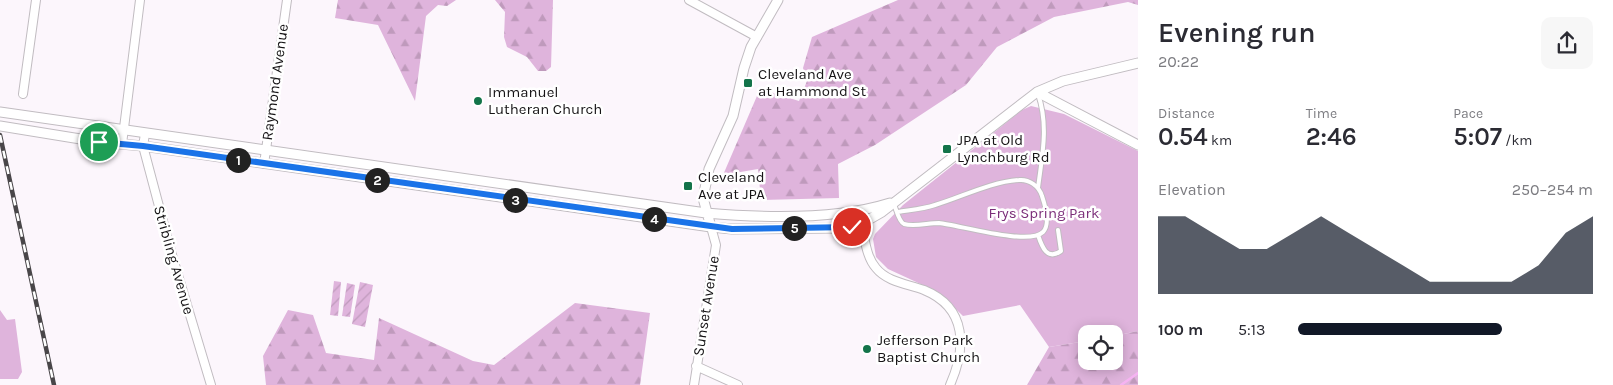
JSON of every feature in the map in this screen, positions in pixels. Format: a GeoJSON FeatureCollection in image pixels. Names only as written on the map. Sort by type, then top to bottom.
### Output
{"type":"FeatureCollection","features":[{"type":"Feature","properties":{"kind":"street"},"geometry":{"type":"LineString","coordinates":[[23,94],[36,0]]}},
{"type":"Feature","properties":{"kind":"street"},"geometry":{"type":"LineString","coordinates":[[122,144],[140,0]]}},
{"type":"Feature","properties":{"kind":"street","name":"Raymond Avenue"},"geometry":{"type":"LineString","coordinates":[[264,164],[287,0]]}},
{"type":"Feature","properties":{"kind":"street"},"geometry":{"type":"LineString","coordinates":[[689,0],[757,37]]}},
{"type":"Feature","properties":{"kind":"street"},"geometry":{"type":"LineString","coordinates":[[711,226],[702,198],[709,169],[733,116],[744,68],[757,37],[778,0]]}},
{"type":"Feature","properties":{"kind":"street"},"geometry":{"type":"LineString","coordinates":[[0,126],[99,142],[143,146],[732,229],[840,228],[861,224],[876,216],[1037,92],[1064,81],[1138,63]]}},
{"type":"Feature","properties":{"kind":"street"},"geometry":{"type":"LineString","coordinates":[[1037,92],[1138,145]]}},
{"type":"Feature","properties":{"kind":"street"},"geometry":{"type":"LineString","coordinates":[[0,112],[706,213],[767,216],[852,212],[893,202]]}},
{"type":"Feature","properties":{"kind":"street","name":"Stribling Avenue"},"geometry":{"type":"LineString","coordinates":[[145,134],[143,146],[172,255],[211,385]]}},
{"type":"Feature","properties":{"kind":"street"},"geometry":{"type":"LineString","coordinates":[[861,224],[871,261],[876,269],[891,279],[934,295],[950,310],[956,320],[961,337],[962,355],[950,385]]}},
{"type":"Feature","properties":{"kind":"street","name":"Sunset Avenue"},"geometry":{"type":"LineString","coordinates":[[694,385],[716,245],[711,226]]}},
{"type":"Feature","properties":{"kind":"street"},"geometry":{"type":"LineString","coordinates":[[696,366],[738,385]]}},
{"type":"Feature","properties":{"kind":"lane"},"geometry":{"type":"LineString","coordinates":[[1037,92],[1044,112],[1045,132],[1038,188]]}},
{"type":"Feature","properties":{"kind":"lane"},"geometry":{"type":"LineString","coordinates":[[445,190],[447,177]]}},
{"type":"Feature","properties":{"kind":"lane"},"geometry":{"type":"LineString","coordinates":[[893,202],[901,221],[906,224],[940,223],[1016,237],[1038,235],[1043,232],[1047,223],[1042,194],[1033,183],[1019,180],[1000,183],[933,206],[898,212]]}},
{"type":"Feature","properties":{"kind":"lane"},"geometry":{"type":"LineString","coordinates":[[1038,235],[1043,251],[1047,254],[1058,254],[1062,251],[1058,230]]}},
{"type":"Feature","properties":{"kind":"green space"},"geometry":{"type":"Polygon","coordinates":[[[338,0],[456,0],[447,6],[438,5],[426,16],[415,101],[378,25],[335,18],[338,0]]]}},
{"type":"Feature","properties":{"kind":"green space"},"geometry":{"type":"Polygon","coordinates":[[[495,0],[553,0],[551,67],[546,71],[538,71],[527,57],[507,47],[504,37],[505,12],[495,0]]]}},
{"type":"Feature","properties":{"kind":"green space"},"geometry":{"type":"Polygon","coordinates":[[[898,0],[1138,0],[1138,5],[1128,2],[1054,17],[997,47],[966,85],[875,145],[838,164],[839,198],[761,200],[758,169],[723,175],[760,89],[799,101],[807,81],[803,68],[812,37],[898,0]]]}},
{"type":"Feature","properties":{"kind":"green space","name":"Frys Spring Park"},"geometry":{"type":"Polygon","coordinates":[[[1031,106],[1064,114],[1138,151],[1138,331],[1123,334],[1123,325],[1078,325],[1078,342],[1049,347],[1020,305],[963,316],[938,292],[888,269],[876,257],[873,239],[875,234],[903,205],[1022,110],[1031,106]]]}},
{"type":"Feature","properties":{"kind":"green space"},"geometry":{"type":"Polygon","coordinates":[[[334,281],[341,282],[338,316],[330,315],[334,281]]]}},
{"type":"Feature","properties":{"kind":"green space"},"geometry":{"type":"Polygon","coordinates":[[[360,282],[373,285],[365,327],[352,324],[360,282]]]}},
{"type":"Feature","properties":{"kind":"green space"},"geometry":{"type":"Polygon","coordinates":[[[347,283],[355,285],[350,317],[342,316],[347,283]]]}},
{"type":"Feature","properties":{"kind":"green space"},"geometry":{"type":"Polygon","coordinates":[[[575,303],[650,313],[640,385],[266,385],[263,356],[288,310],[313,315],[326,353],[374,360],[379,318],[473,361],[494,365],[575,303]]]}},
{"type":"Feature","properties":{"kind":"green space"},"geometry":{"type":"Polygon","coordinates":[[[0,310],[7,320],[15,319],[22,372],[18,379],[0,379],[0,310]]]}},
{"type":"Feature","properties":{"kind":"green space"},"geometry":{"type":"Polygon","coordinates":[[[1138,331],[1138,385],[1027,385],[1049,347],[1078,342],[1078,370],[1123,370],[1123,334],[1138,331]]]}},
{"type":"Feature","properties":{"kind":"waterway"},"geometry":{"type":"LineString","coordinates":[[1121,385],[1138,373]]}},
{"type":"Feature","properties":{"kind":"railway"},"geometry":{"type":"LineString","coordinates":[[0,135],[54,385]]}},
{"type":"Feature","properties":{"kind":"place","name":"Cleveland Ave at Hammond St"},"geometry":{"type":"Point","coordinates":[748,83]}},
{"type":"Feature","properties":{"kind":"place","name":"Immanuel Lutheran Church"},"geometry":{"type":"Point","coordinates":[478,101]}},
{"type":"Feature","properties":{"kind":"place","name":"JPA at Old Lynchburg Rd"},"geometry":{"type":"Point","coordinates":[947,149]}},
{"type":"Feature","properties":{"kind":"place","name":"Cleveland Ave at JPA"},"geometry":{"type":"Point","coordinates":[688,186]}},
{"type":"Feature","properties":{"kind":"place","name":"Jefferson Park Baptist Church"},"geometry":{"type":"Point","coordinates":[867,349]}},
{"type":"Feature","properties":{"kind":"route"},"geometry":{"type":"LineString","coordinates":[[99,142],[143,146],[732,229],[852,227]]}}]}
